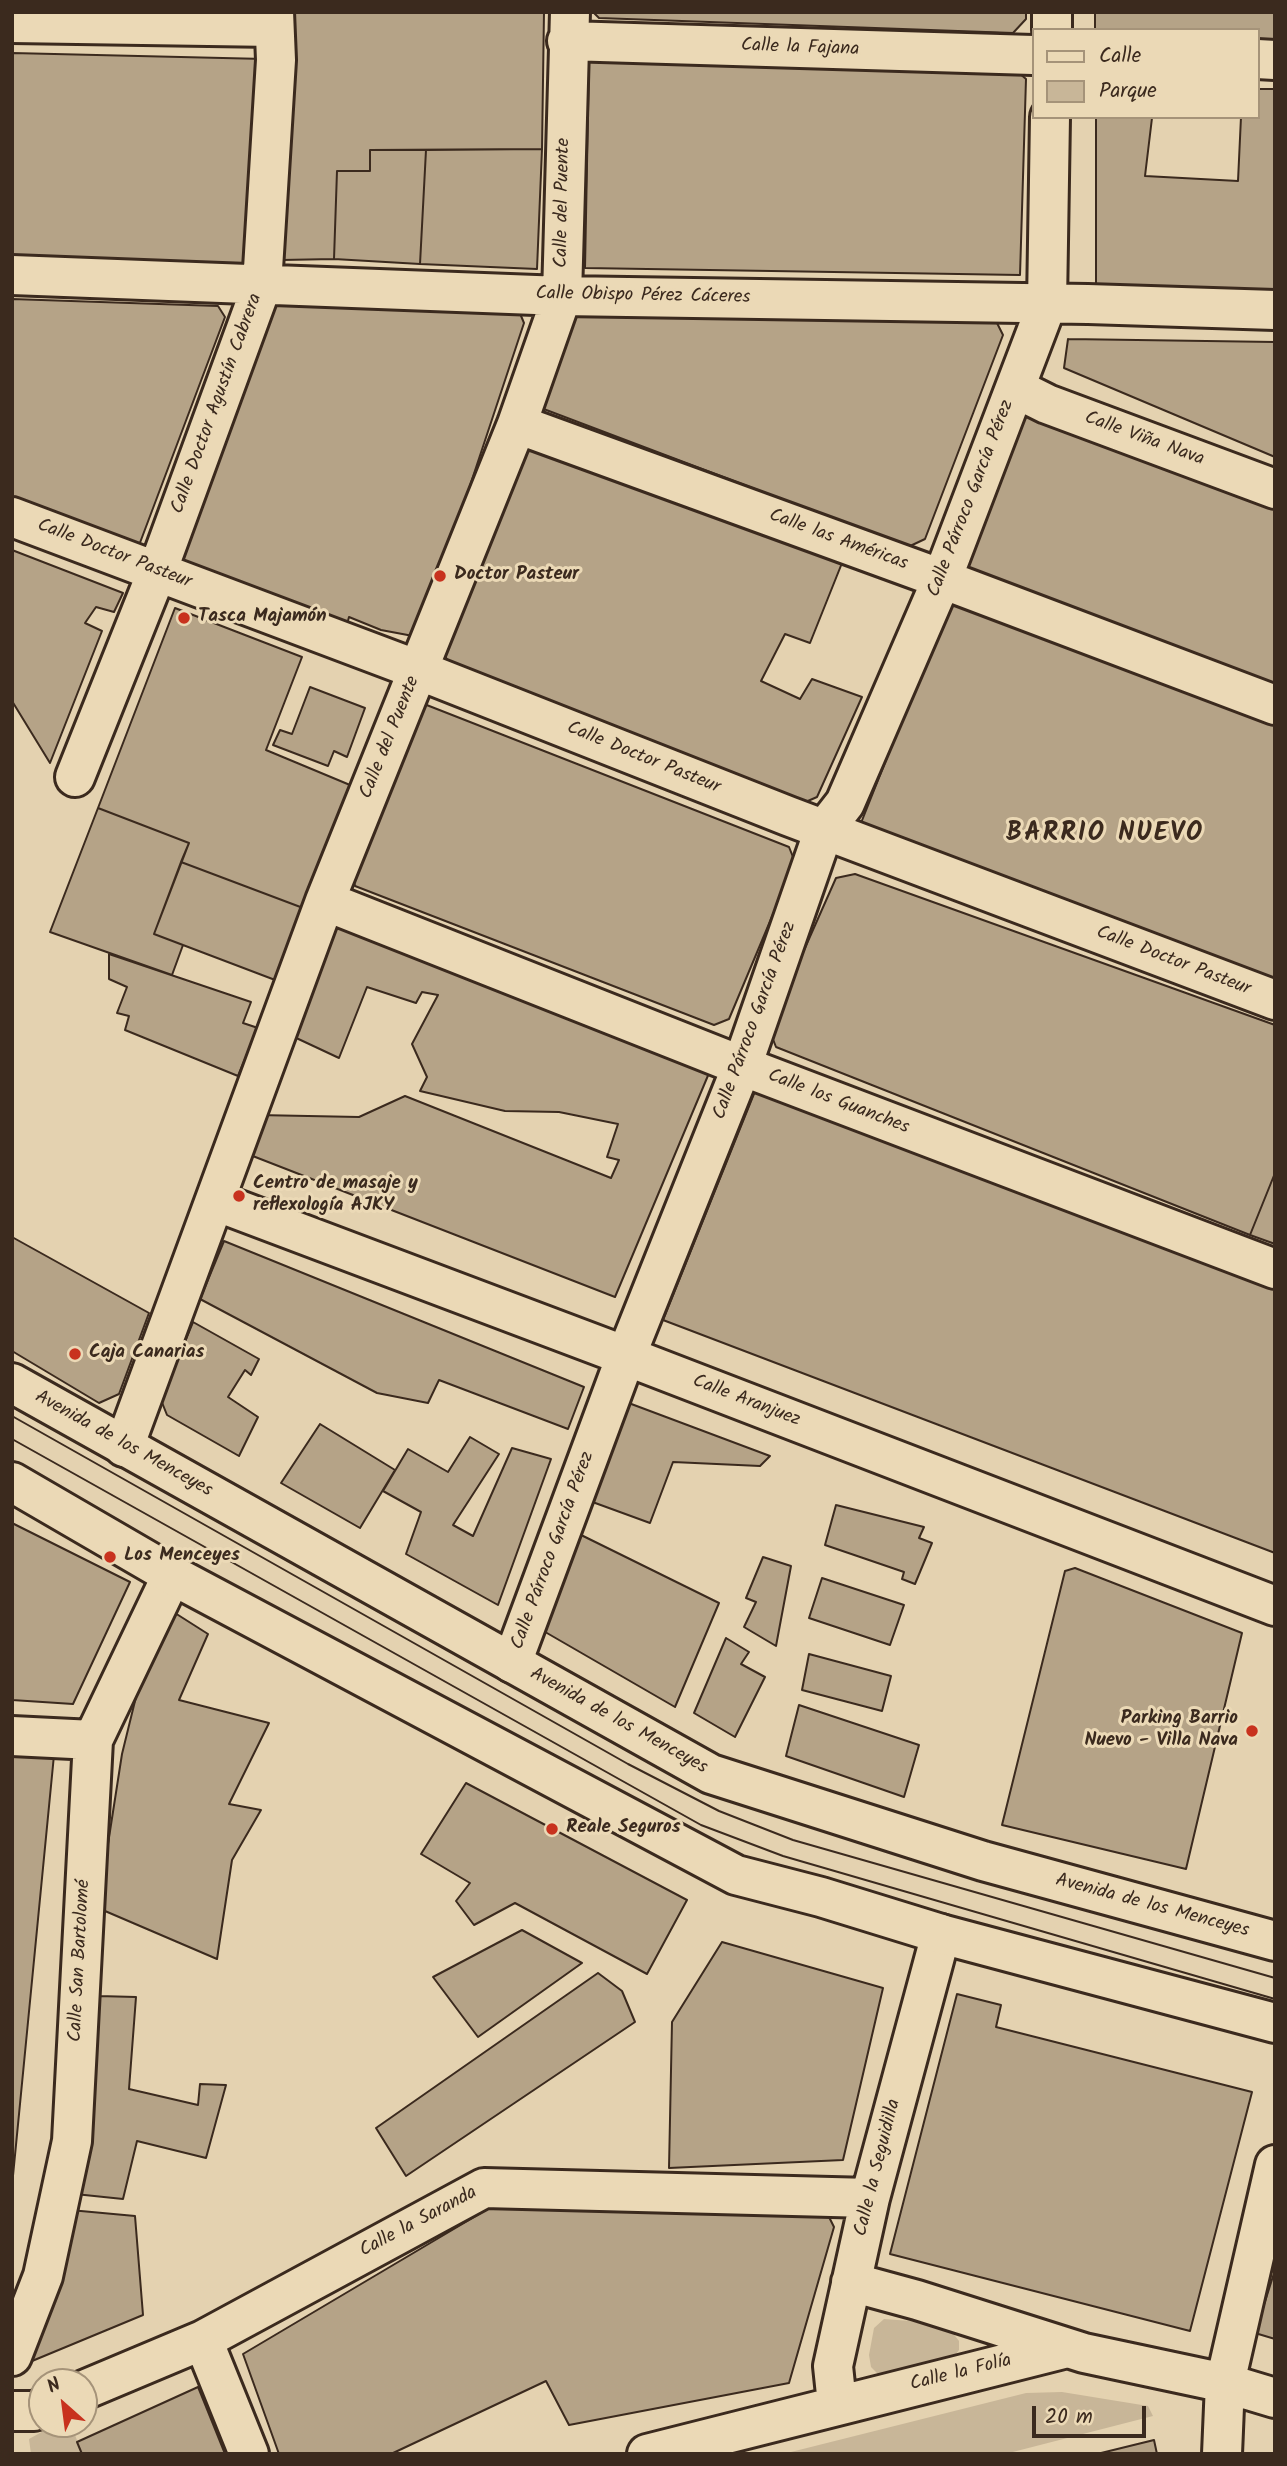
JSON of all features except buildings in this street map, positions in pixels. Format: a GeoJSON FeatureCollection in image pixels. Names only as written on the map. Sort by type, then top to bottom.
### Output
{"type":"FeatureCollection","features":[{"type":"Feature","properties":{"kind":"street"},"geometry":{"type":"LineString","coordinates":[[12,23],[274,20]]}},
{"type":"Feature","properties":{"kind":"street","name":"Calle Doctor Agustín Cabrera"},"geometry":{"type":"LineString","coordinates":[[75,777],[157,572],[262,285],[276,60],[274,20]]}},
{"type":"Feature","properties":{"kind":"street","name":"Calle la Fajana"},"geometry":{"type":"LineString","coordinates":[[568,27],[1032,55]]}},
{"type":"Feature","properties":{"kind":"street","name":"Calle del Puente"},"geometry":{"type":"LineString","coordinates":[[124,1447],[325,901],[517,424],[562,296],[568,27]]}},
{"type":"Feature","properties":{"kind":"street","name":"Calle Párroco García Pérez"},"geometry":{"type":"LineString","coordinates":[[512,1662],[626,1356],[742,1066],[824,830],[845,803],[942,579],[1047,304],[1050,119]]}},
{"type":"Feature","properties":{"kind":"street","name":"Calle Obispo Pérez Cáceres"},"geometry":{"type":"LineString","coordinates":[[12,275],[562,296],[1275,310]]}},
{"type":"Feature","properties":{"kind":"street","name":"Calle Viña Nava"},"geometry":{"type":"LineString","coordinates":[[1015,388],[1047,404],[1275,489]]}},
{"type":"Feature","properties":{"kind":"street","name":"Calle las Américas"},"geometry":{"type":"LineString","coordinates":[[517,424],[942,579],[1275,705]]}},
{"type":"Feature","properties":{"kind":"street","name":"Calle Doctor Pasteur"},"geometry":{"type":"LineString","coordinates":[[12,517],[418,670],[824,830],[1275,1000]]}},
{"type":"Feature","properties":{"kind":"street","name":"Calle los Guanches"},"geometry":{"type":"LineString","coordinates":[[325,901],[742,1066],[1275,1269]]}},
{"type":"Feature","properties":{"kind":"street","name":"Calle Aranjuez"},"geometry":{"type":"LineString","coordinates":[[215,1202],[626,1356],[1275,1606]]}},
{"type":"Feature","properties":{"kind":"street","name":"Avenida de los Menceyes"},"geometry":{"type":"LineString","coordinates":[[12,1383],[711,1774],[983,1861],[1275,1941]]}},
{"type":"Feature","properties":{"kind":"street"},"geometry":{"type":"LineString","coordinates":[[12,1482],[172,1575],[736,1875],[821,1897],[941,1934],[1275,2023]]}},
{"type":"Feature","properties":{"kind":"street","name":"Calle San Bartolomé"},"geometry":{"type":"LineString","coordinates":[[12,2356],[43,2276],[72,2141],[93,1740],[172,1575]]}},
{"type":"Feature","properties":{"kind":"street"},"geometry":{"type":"LineString","coordinates":[[12,1736],[93,1740]]}},
{"type":"Feature","properties":{"kind":"street","name":"Calle la Seguidilla"},"geometry":{"type":"LineString","coordinates":[[837,2404],[833,2366],[870,2198],[941,1934]]}},
{"type":"Feature","properties":{"kind":"street"},"geometry":{"type":"LineString","coordinates":[[1222,2454],[1225,2383],[1275,2165]]}},
{"type":"Feature","properties":{"kind":"street","name":"Calle la Saranda"},"geometry":{"type":"LineString","coordinates":[[98,2384],[203,2340],[484,2188],[870,2198]]}},
{"type":"Feature","properties":{"kind":"street"},"geometry":{"type":"LineString","coordinates":[[852,2283],[917,2300],[1067,2348]]}},
{"type":"Feature","properties":{"kind":"street"},"geometry":{"type":"LineString","coordinates":[[203,2340],[249,2454]]}},
{"type":"Feature","properties":{"kind":"street","name":"Calle la Folía"},"geometry":{"type":"LineString","coordinates":[[647,2454],[1067,2348],[1225,2383],[1275,2398]]}},
{"type":"Feature","properties":{"kind":"green space"},"geometry":{"type":"Polygon","coordinates":[[[884,2319],[948,2327],[959,2341],[959,2350],[954,2357],[878,2374],[871,2367],[869,2355],[874,2328],[884,2319]]]}},
{"type":"Feature","properties":{"kind":"green space"},"geometry":{"type":"Polygon","coordinates":[[[1062,2392],[1148,2406],[1153,2416],[1005,2454],[783,2454],[1026,2393],[1062,2392]]]}},
{"type":"Feature","properties":{"kind":"green space"},"geometry":{"type":"Polygon","coordinates":[[[76,2438],[82,2454],[31,2454],[29,2439],[76,2438]]]}},
{"type":"Feature","properties":{"kind":"tram line"},"geometry":{"type":"LineString","coordinates":[[12,1416],[628,1764],[719,1811],[793,1840],[1275,1978]]}},
{"type":"Feature","properties":{"kind":"tram line"},"geometry":{"type":"LineString","coordinates":[[12,1439],[701,1825],[783,1856],[1275,1999]]}},
{"type":"Feature","properties":{"kind":"place","name":"Doctor Pasteur"},"geometry":{"type":"Point","coordinates":[440,576]}},
{"type":"Feature","properties":{"kind":"place","name":"Tasca Majamón"},"geometry":{"type":"Point","coordinates":[184,618]}},
{"type":"Feature","properties":{"kind":"place","name":"Centro de masaje y reflexología AJKY"},"geometry":{"type":"Point","coordinates":[239,1196]}},
{"type":"Feature","properties":{"kind":"place","name":"Caja Canarias"},"geometry":{"type":"Point","coordinates":[75,1354]}},
{"type":"Feature","properties":{"kind":"place","name":"Los Menceyes"},"geometry":{"type":"Point","coordinates":[110,1557]}},
{"type":"Feature","properties":{"kind":"place","name":"Parking Barrio Nuevo - Villa Nava"},"geometry":{"type":"Point","coordinates":[1252,1731]}},
{"type":"Feature","properties":{"kind":"place","name":"Reale Seguros"},"geometry":{"type":"Point","coordinates":[552,1829]}},
{"type":"Feature","properties":{"kind":"district","name":"BARRIO NUEVO"},"geometry":{"type":"Point","coordinates":[1105,836]}}]}
